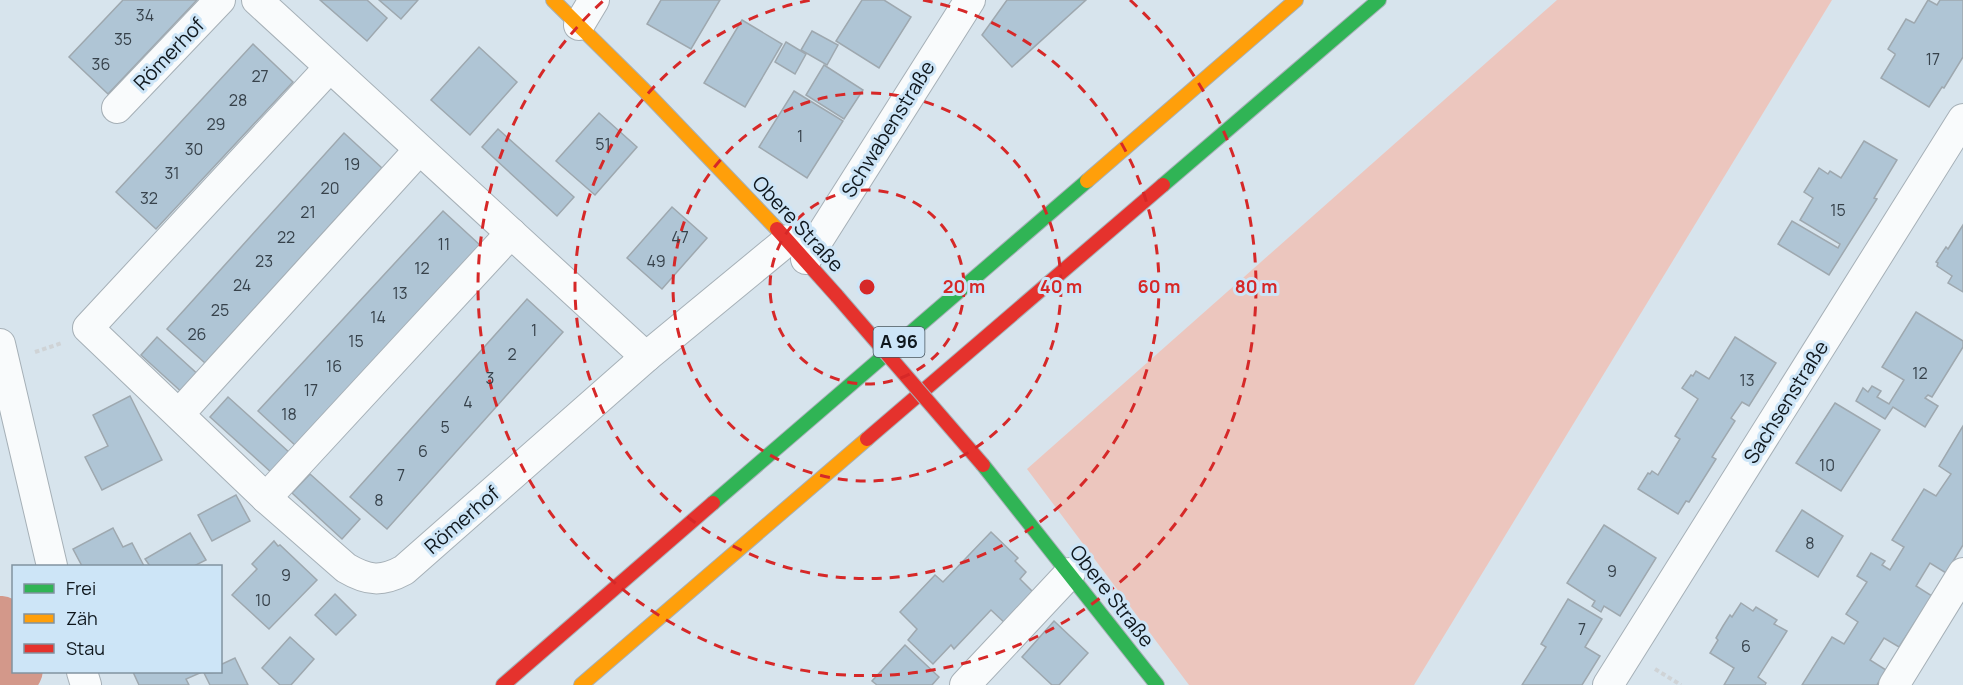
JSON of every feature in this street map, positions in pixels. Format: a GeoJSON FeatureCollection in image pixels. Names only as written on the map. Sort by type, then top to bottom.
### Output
{"type":"FeatureCollection","features":[{"type":"Feature","properties":{"kind":"main road","name":"Obere Straße"},"geometry":{"type":"LineString","coordinates":[[553,0],[586,12],[692,139],[797,250],[982,465],[1157,685]]}},
{"type":"Feature","properties":{"kind":"main road","name":"A 96"},"geometry":{"type":"LineString","coordinates":[[503,685],[1296,0]]}},
{"type":"Feature","properties":{"kind":"main road","name":"A 96"},"geometry":{"type":"LineString","coordinates":[[581,685],[1379,0]]}},
{"type":"Feature","properties":{"kind":"street","name":"Römerhof"},"geometry":{"type":"LineString","coordinates":[[117,108],[220,0]]}},
{"type":"Feature","properties":{"kind":"street"},"geometry":{"type":"LineString","coordinates":[[256,0],[646,357]]}},
{"type":"Feature","properties":{"kind":"street","name":"Schwabenstraße"},"geometry":{"type":"LineString","coordinates":[[797,250],[970,0]]}},
{"type":"Feature","properties":{"kind":"street"},"geometry":{"type":"LineString","coordinates":[[88,328],[328,68]]}},
{"type":"Feature","properties":{"kind":"street","name":"Sachsenstraße"},"geometry":{"type":"LineString","coordinates":[[1608,685],[1963,119]]}},
{"type":"Feature","properties":{"kind":"street"},"geometry":{"type":"LineString","coordinates":[[179,414],[419,150]]}},
{"type":"Feature","properties":{"kind":"street"},"geometry":{"type":"LineString","coordinates":[[266,498],[511,233]]}},
{"type":"Feature","properties":{"kind":"street","name":"Römerhof"},"geometry":{"type":"LineString","coordinates":[[88,328],[266,498],[346,568],[361,576],[389,578],[404,570],[646,357],[797,250]]}},
{"type":"Feature","properties":{"kind":"street"},"geometry":{"type":"LineString","coordinates":[[2,351],[52,565]]}},
{"type":"Feature","properties":{"kind":"street"},"geometry":{"type":"LineString","coordinates":[[965,685],[1070,573]]}},
{"type":"Feature","properties":{"kind":"street"},"geometry":{"type":"LineString","coordinates":[[1894,685],[1963,573]]}},
{"type":"Feature","properties":{"kind":"path"},"geometry":{"type":"LineString","coordinates":[[2,351],[39,351],[62,343],[88,328]]}},
{"type":"Feature","properties":{"kind":"shaded area"},"geometry":{"type":"Polygon","coordinates":[[[1557,0],[1832,0],[1414,685],[1189,685],[1027,469],[1557,0]]]}},
{"type":"Feature","properties":{"kind":"building"},"geometry":{"type":"Polygon","coordinates":[[[123,0],[197,0],[108,94],[69,57],[123,0]]]}},
{"type":"Feature","properties":{"kind":"building"},"geometry":{"type":"Polygon","coordinates":[[[320,0],[367,0],[387,18],[367,41],[320,0]]]}},
{"type":"Feature","properties":{"kind":"building"},"geometry":{"type":"Polygon","coordinates":[[[379,0],[418,0],[401,19],[379,0]]]}},
{"type":"Feature","properties":{"kind":"building"},"geometry":{"type":"Polygon","coordinates":[[[661,0],[720,0],[691,49],[647,24],[661,0]]]}},
{"type":"Feature","properties":{"kind":"building"},"geometry":{"type":"Polygon","coordinates":[[[862,0],[884,0],[911,17],[879,68],[836,41],[862,0]]]}},
{"type":"Feature","properties":{"kind":"building"},"geometry":{"type":"Polygon","coordinates":[[[1007,0],[1086,0],[1012,67],[982,35],[1007,0]]]}},
{"type":"Feature","properties":{"kind":"building"},"geometry":{"type":"Polygon","coordinates":[[[1928,0],[1937,5],[1940,0],[1963,0],[1963,57],[1929,107],[1881,78],[1895,55],[1888,49],[1906,19],[1914,23],[1928,0]]]}},
{"type":"Feature","properties":{"kind":"building"},"geometry":{"type":"Polygon","coordinates":[[[742,20],[782,44],[745,107],[704,83],[742,20]]]}},
{"type":"Feature","properties":{"kind":"building"},"geometry":{"type":"Polygon","coordinates":[[[812,31],[838,45],[827,65],[801,50],[812,31]]]}},
{"type":"Feature","properties":{"kind":"building"},"geometry":{"type":"Polygon","coordinates":[[[786,42],[806,54],[795,74],[775,62],[786,42]]]}},
{"type":"Feature","properties":{"kind":"building"},"geometry":{"type":"Polygon","coordinates":[[[253,44],[293,82],[156,229],[116,192],[253,44]]]}},
{"type":"Feature","properties":{"kind":"building"},"geometry":{"type":"Polygon","coordinates":[[[479,47],[517,82],[470,135],[431,100],[479,47]]]}},
{"type":"Feature","properties":{"kind":"building"},"geometry":{"type":"Polygon","coordinates":[[[824,65],[863,90],[844,119],[806,95],[824,65]]]}},
{"type":"Feature","properties":{"kind":"building"},"geometry":{"type":"Polygon","coordinates":[[[794,91],[843,121],[807,178],[759,147],[794,91]]]}},
{"type":"Feature","properties":{"kind":"building"},"geometry":{"type":"Polygon","coordinates":[[[599,113],[637,147],[595,195],[556,161],[599,113]]]}},
{"type":"Feature","properties":{"kind":"building"},"geometry":{"type":"Polygon","coordinates":[[[498,129],[574,197],[557,216],[482,147],[498,129]]]}},
{"type":"Feature","properties":{"kind":"building"},"geometry":{"type":"Polygon","coordinates":[[[344,133],[382,168],[205,363],[167,329],[344,133]]]}},
{"type":"Feature","properties":{"kind":"building"},"geometry":{"type":"Polygon","coordinates":[[[1864,141],[1897,160],[1874,198],[1877,199],[1829,275],[1778,244],[1792,221],[1838,248],[1840,244],[1800,220],[1813,198],[1804,192],[1819,168],[1828,174],[1830,171],[1841,178],[1864,141]]]}},
{"type":"Feature","properties":{"kind":"building"},"geometry":{"type":"Polygon","coordinates":[[[672,207],[707,238],[662,289],[627,258],[672,207]]]}},
{"type":"Feature","properties":{"kind":"building"},"geometry":{"type":"Polygon","coordinates":[[[443,211],[481,246],[296,446],[258,411],[443,211]]]}},
{"type":"Feature","properties":{"kind":"building"},"geometry":{"type":"Polygon","coordinates":[[[1963,225],[1963,292],[1948,283],[1952,276],[1937,266],[1936,262],[1946,247],[1948,249],[1963,225]]]}},
{"type":"Feature","properties":{"kind":"building"},"geometry":{"type":"Polygon","coordinates":[[[527,299],[563,332],[387,529],[350,497],[527,299]]]}},
{"type":"Feature","properties":{"kind":"building"},"geometry":{"type":"Polygon","coordinates":[[[1916,312],[1963,341],[1963,347],[1932,397],[1928,395],[1925,398],[1938,406],[1925,427],[1893,407],[1885,419],[1856,401],[1863,388],[1868,392],[1872,386],[1881,391],[1877,397],[1889,404],[1904,380],[1882,367],[1916,312]]]}},
{"type":"Feature","properties":{"kind":"building"},"geometry":{"type":"Polygon","coordinates":[[[157,337],[202,378],[186,396],[141,355],[157,337]]]}},
{"type":"Feature","properties":{"kind":"building"},"geometry":{"type":"Polygon","coordinates":[[[1735,337],[1776,363],[1749,406],[1742,402],[1731,418],[1735,421],[1712,457],[1716,459],[1689,502],[1686,501],[1678,514],[1638,489],[1648,473],[1652,471],[1658,475],[1680,439],[1675,436],[1698,399],[1682,388],[1696,371],[1709,379],[1735,337]]]}},
{"type":"Feature","properties":{"kind":"building"},"geometry":{"type":"Polygon","coordinates":[[[130,396],[162,460],[102,490],[85,457],[108,446],[93,415],[130,396]]]}},
{"type":"Feature","properties":{"kind":"building"},"geometry":{"type":"Polygon","coordinates":[[[228,397],[290,453],[272,473],[210,417],[228,397]]]}},
{"type":"Feature","properties":{"kind":"building"},"geometry":{"type":"Polygon","coordinates":[[[1835,403],[1880,430],[1841,491],[1796,463],[1835,403]]]}},
{"type":"Feature","properties":{"kind":"building"},"geometry":{"type":"Polygon","coordinates":[[[1963,426],[1963,545],[1946,573],[1930,563],[1916,586],[1932,596],[1899,647],[1884,638],[1870,660],[1886,670],[1877,685],[1802,685],[1832,637],[1844,644],[1858,622],[1846,614],[1867,582],[1857,576],[1871,553],[1885,561],[1882,565],[1890,570],[1904,547],[1892,540],[1924,489],[1936,496],[1951,474],[1939,466],[1963,426]]]}},
{"type":"Feature","properties":{"kind":"building"},"geometry":{"type":"Polygon","coordinates":[[[310,474],[360,519],[342,539],[292,493],[310,474]]]}},
{"type":"Feature","properties":{"kind":"building"},"geometry":{"type":"Polygon","coordinates":[[[236,495],[250,521],[212,541],[198,515],[236,495]]]}},
{"type":"Feature","properties":{"kind":"building"},"geometry":{"type":"Polygon","coordinates":[[[1802,510],[1843,536],[1818,577],[1776,551],[1802,510]]]}},
{"type":"Feature","properties":{"kind":"building"},"geometry":{"type":"Polygon","coordinates":[[[1604,525],[1656,558],[1620,616],[1604,606],[1601,612],[1592,606],[1595,601],[1567,583],[1604,525]]]}},
{"type":"Feature","properties":{"kind":"building"},"geometry":{"type":"Polygon","coordinates":[[[113,528],[123,547],[132,543],[143,565],[81,565],[73,549],[113,528]]]}},
{"type":"Feature","properties":{"kind":"building"},"geometry":{"type":"Polygon","coordinates":[[[991,532],[1018,558],[1015,561],[1026,572],[1020,579],[1035,594],[1007,625],[991,610],[954,649],[951,645],[933,664],[908,640],[917,629],[900,612],[935,575],[943,582],[991,532]]]}},
{"type":"Feature","properties":{"kind":"building"},"geometry":{"type":"Polygon","coordinates":[[[190,533],[206,560],[196,565],[149,565],[145,559],[190,533]]]}},
{"type":"Feature","properties":{"kind":"building"},"geometry":{"type":"Polygon","coordinates":[[[274,541],[317,580],[269,629],[232,595],[257,569],[252,564],[274,541]]]}},
{"type":"Feature","properties":{"kind":"building"},"geometry":{"type":"Polygon","coordinates":[[[335,594],[356,615],[336,635],[315,615],[335,594]]]}},
{"type":"Feature","properties":{"kind":"building"},"geometry":{"type":"Polygon","coordinates":[[[1568,599],[1602,619],[1585,647],[1600,656],[1582,685],[1522,685],[1546,647],[1541,644],[1568,599]]]}},
{"type":"Feature","properties":{"kind":"building"},"geometry":{"type":"Polygon","coordinates":[[[1741,603],[1753,611],[1756,607],[1777,620],[1774,624],[1787,631],[1758,677],[1766,683],[1765,685],[1724,685],[1734,668],[1710,653],[1723,626],[1741,603]]]}},
{"type":"Feature","properties":{"kind":"building"},"geometry":{"type":"Polygon","coordinates":[[[1054,621],[1088,653],[1059,685],[1052,685],[1022,657],[1054,621]]]}},
{"type":"Feature","properties":{"kind":"building"},"geometry":{"type":"Polygon","coordinates":[[[290,637],[314,659],[291,685],[280,685],[262,668],[290,637]]]}},
{"type":"Feature","properties":{"kind":"building"},"geometry":{"type":"Polygon","coordinates":[[[905,645],[939,677],[932,685],[877,685],[872,681],[905,645]]]}},
{"type":"Feature","properties":{"kind":"building"},"geometry":{"type":"Polygon","coordinates":[[[235,658],[248,685],[210,685],[204,673],[222,673],[222,664],[235,658]]]}},
{"type":"Feature","properties":{"kind":"building"},"geometry":{"type":"Polygon","coordinates":[[[133,673],[200,673],[186,679],[189,685],[139,685],[133,673]]]}},
{"type":"Feature","properties":{"kind":"waterway"},"geometry":{"type":"LineString","coordinates":[[0,625],[12,663]]}},
{"type":"Feature","properties":{"kind":"traffic: fast"},"geometry":{"type":"LineString","coordinates":[[1163,185],[1379,0]]}},
{"type":"Feature","properties":{"kind":"traffic: fast"},"geometry":{"type":"LineString","coordinates":[[713,503],[1087,181]]}},
{"type":"Feature","properties":{"kind":"traffic: fast"},"geometry":{"type":"LineString","coordinates":[[983,465],[1157,685]]}},
{"type":"Feature","properties":{"kind":"traffic: slow"},"geometry":{"type":"LineString","coordinates":[[553,0],[644,90],[777,229]]}},
{"type":"Feature","properties":{"kind":"traffic: slow"},"geometry":{"type":"LineString","coordinates":[[1087,181],[1296,0]]}},
{"type":"Feature","properties":{"kind":"traffic: slow"},"geometry":{"type":"LineString","coordinates":[[581,685],[867,439]]}},
{"type":"Feature","properties":{"kind":"traffic: jam"},"geometry":{"type":"LineString","coordinates":[[867,439],[1163,185]]}},
{"type":"Feature","properties":{"kind":"traffic: jam"},"geometry":{"type":"LineString","coordinates":[[777,229],[837,296]]}},
{"type":"Feature","properties":{"kind":"traffic: jam"},"geometry":{"type":"LineString","coordinates":[[837,296],[983,465]]}},
{"type":"Feature","properties":{"kind":"traffic: jam"},"geometry":{"type":"LineString","coordinates":[[503,685],[713,503]]}}]}
